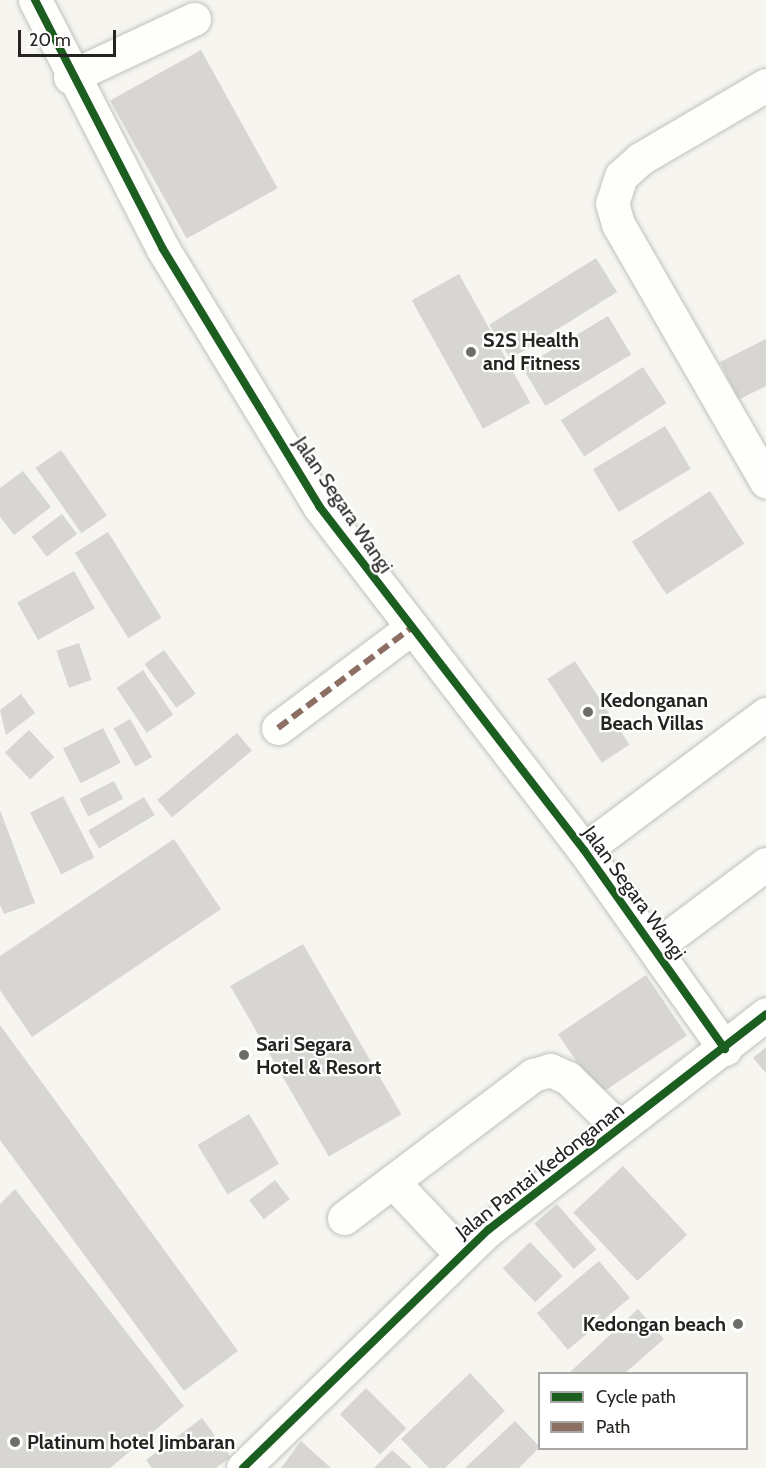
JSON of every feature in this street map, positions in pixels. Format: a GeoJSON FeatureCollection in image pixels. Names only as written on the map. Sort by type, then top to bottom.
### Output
{"type":"FeatureCollection","features":[{"type":"Feature","properties":{"kind":"street","name":"Jalan Segara Wangi"},"geometry":{"type":"LineString","coordinates":[[35,0],[70,77],[163,249],[318,506],[410,629],[584,850],[725,1049]]}},
{"type":"Feature","properties":{"kind":"street"},"geometry":{"type":"LineString","coordinates":[[70,77],[194,19]]}},
{"type":"Feature","properties":{"kind":"street"},"geometry":{"type":"LineString","coordinates":[[766,85],[640,159],[621,176],[612,203],[618,224],[766,481]]}},
{"type":"Feature","properties":{"kind":"street"},"geometry":{"type":"LineString","coordinates":[[278,728],[410,629]]}},
{"type":"Feature","properties":{"kind":"street"},"geometry":{"type":"LineString","coordinates":[[584,850],[766,714]]}},
{"type":"Feature","properties":{"kind":"street"},"geometry":{"type":"LineString","coordinates":[[654,948],[766,864]]}},
{"type":"Feature","properties":{"kind":"street","name":"Jalan Pantai Kedonganan"},"geometry":{"type":"LineString","coordinates":[[253,1464],[461,1254],[619,1128],[725,1049],[766,1014]]}},
{"type":"Feature","properties":{"kind":"street"},"geometry":{"type":"LineString","coordinates":[[344,1218],[395,1184],[533,1074],[550,1070],[568,1078],[619,1128]]}},
{"type":"Feature","properties":{"kind":"street"},"geometry":{"type":"LineString","coordinates":[[395,1184],[461,1254]]}},
{"type":"Feature","properties":{"kind":"building"},"geometry":{"type":"Polygon","coordinates":[[[201,50],[278,188],[187,239],[110,100],[201,50]]]}},
{"type":"Feature","properties":{"kind":"building"},"geometry":{"type":"Polygon","coordinates":[[[596,258],[617,292],[510,359],[489,325],[596,258]]]}},
{"type":"Feature","properties":{"kind":"building","name":"S2S Health and Fitness"},"geometry":{"type":"Polygon","coordinates":[[[459,274],[530,403],[483,429],[412,300],[459,274]]]}},
{"type":"Feature","properties":{"kind":"building"},"geometry":{"type":"Polygon","coordinates":[[[608,316],[631,355],[545,406],[522,368],[608,316]]]}},
{"type":"Feature","properties":{"kind":"building"},"geometry":{"type":"Polygon","coordinates":[[[766,339],[766,386],[738,400],[720,362],[766,339]]]}},
{"type":"Feature","properties":{"kind":"building"},"geometry":{"type":"Polygon","coordinates":[[[643,367],[666,403],[584,456],[561,420],[643,367]]]}},
{"type":"Feature","properties":{"kind":"building"},"geometry":{"type":"Polygon","coordinates":[[[665,426],[691,469],[619,512],[593,469],[665,426]]]}},
{"type":"Feature","properties":{"kind":"building"},"geometry":{"type":"Polygon","coordinates":[[[61,450],[107,516],[81,533],[36,468],[61,450]]]}},
{"type":"Feature","properties":{"kind":"building"},"geometry":{"type":"Polygon","coordinates":[[[23,471],[51,507],[14,535],[0,517],[0,488],[23,471]]]}},
{"type":"Feature","properties":{"kind":"building"},"geometry":{"type":"Polygon","coordinates":[[[710,491],[744,544],[666,594],[632,542],[710,491]]]}},
{"type":"Feature","properties":{"kind":"building"},"geometry":{"type":"Polygon","coordinates":[[[62,514],[77,534],[47,557],[32,537],[62,514]]]}},
{"type":"Feature","properties":{"kind":"building"},"geometry":{"type":"Polygon","coordinates":[[[108,532],[162,618],[128,638],[75,553],[108,532]]]}},
{"type":"Feature","properties":{"kind":"building"},"geometry":{"type":"Polygon","coordinates":[[[74,571],[95,609],[38,640],[17,603],[74,571]]]}},
{"type":"Feature","properties":{"kind":"building"},"geometry":{"type":"Polygon","coordinates":[[[79,643],[92,680],[69,688],[56,651],[79,643]]]}},
{"type":"Feature","properties":{"kind":"building"},"geometry":{"type":"Polygon","coordinates":[[[164,650],[196,694],[176,708],[145,664],[164,650]]]}},
{"type":"Feature","properties":{"kind":"building","name":"Kedonganan Beach Villas"},"geometry":{"type":"Polygon","coordinates":[[[575,661],[629,745],[602,763],[547,679],[575,661]]]}},
{"type":"Feature","properties":{"kind":"building"},"geometry":{"type":"Polygon","coordinates":[[[143,670],[173,715],[147,733],[116,688],[143,670]]]}},
{"type":"Feature","properties":{"kind":"building"},"geometry":{"type":"Polygon","coordinates":[[[21,694],[35,713],[6,735],[0,710],[21,694]]]}},
{"type":"Feature","properties":{"kind":"building"},"geometry":{"type":"Polygon","coordinates":[[[130,719],[152,757],[136,767],[114,728],[130,719]]]}},
{"type":"Feature","properties":{"kind":"building"},"geometry":{"type":"Polygon","coordinates":[[[103,728],[121,763],[81,783],[63,748],[103,728]]]}},
{"type":"Feature","properties":{"kind":"building"},"geometry":{"type":"Polygon","coordinates":[[[29,730],[54,757],[30,780],[5,753],[29,730]]]}},
{"type":"Feature","properties":{"kind":"building"},"geometry":{"type":"Polygon","coordinates":[[[237,733],[252,751],[172,817],[157,800],[237,733]]]}},
{"type":"Feature","properties":{"kind":"building"},"geometry":{"type":"Polygon","coordinates":[[[114,781],[123,799],[88,817],[79,799],[114,781]]]}},
{"type":"Feature","properties":{"kind":"building"},"geometry":{"type":"Polygon","coordinates":[[[63,796],[94,857],[61,874],[30,813],[63,796]]]}},
{"type":"Feature","properties":{"kind":"building"},"geometry":{"type":"Polygon","coordinates":[[[144,797],[155,815],[99,848],[88,830],[144,797]]]}},
{"type":"Feature","properties":{"kind":"building"},"geometry":{"type":"Polygon","coordinates":[[[0,810],[35,903],[4,914],[0,905],[0,810]]]}},
{"type":"Feature","properties":{"kind":"building"},"geometry":{"type":"Polygon","coordinates":[[[174,839],[221,909],[32,1037],[0,990],[0,956],[174,839]]]}},
{"type":"Feature","properties":{"kind":"building"},"geometry":{"type":"Polygon","coordinates":[[[303,944],[402,1115],[329,1157],[230,986],[303,944]]]}},
{"type":"Feature","properties":{"kind":"building"},"geometry":{"type":"Polygon","coordinates":[[[646,975],[687,1036],[599,1095],[558,1034],[646,975]]]}},
{"type":"Feature","properties":{"kind":"building"},"geometry":{"type":"Polygon","coordinates":[[[0,1025],[238,1351],[184,1391],[0,1140],[0,1025]]]}},
{"type":"Feature","properties":{"kind":"building"},"geometry":{"type":"Polygon","coordinates":[[[766,1047],[766,1073],[753,1058],[766,1047]]]}},
{"type":"Feature","properties":{"kind":"building"},"geometry":{"type":"Polygon","coordinates":[[[249,1114],[279,1164],[227,1195],[198,1145],[249,1114]]]}},
{"type":"Feature","properties":{"kind":"building"},"geometry":{"type":"Polygon","coordinates":[[[623,1166],[687,1235],[637,1281],[573,1212],[623,1166]]]}},
{"type":"Feature","properties":{"kind":"building"},"geometry":{"type":"Polygon","coordinates":[[[275,1180],[290,1199],[264,1219],[249,1200],[275,1180]]]}},
{"type":"Feature","properties":{"kind":"building"},"geometry":{"type":"Polygon","coordinates":[[[15,1189],[184,1406],[110,1468],[0,1468],[0,1204],[15,1189]]]}},
{"type":"Feature","properties":{"kind":"building"},"geometry":{"type":"Polygon","coordinates":[[[557,1204],[596,1249],[574,1269],[534,1224],[557,1204]]]}},
{"type":"Feature","properties":{"kind":"building"},"geometry":{"type":"Polygon","coordinates":[[[530,1242],[563,1276],[535,1302],[503,1268],[530,1242]]]}},
{"type":"Feature","properties":{"kind":"building"},"geometry":{"type":"Polygon","coordinates":[[[599,1261],[630,1298],[568,1350],[537,1313],[599,1261]]]}},
{"type":"Feature","properties":{"kind":"building"},"geometry":{"type":"Polygon","coordinates":[[[638,1309],[664,1339],[626,1372],[570,1372],[638,1309]]]}},
{"type":"Feature","properties":{"kind":"building"},"geometry":{"type":"Polygon","coordinates":[[[470,1373],[505,1411],[445,1468],[429,1468],[401,1439],[470,1373]]]}},
{"type":"Feature","properties":{"kind":"building"},"geometry":{"type":"Polygon","coordinates":[[[366,1388],[406,1428],[380,1454],[340,1414],[366,1388]]]}},
{"type":"Feature","properties":{"kind":"building"},"geometry":{"type":"Polygon","coordinates":[[[202,1418],[231,1457],[216,1468],[152,1468],[146,1460],[202,1418]]]}},
{"type":"Feature","properties":{"kind":"building"},"geometry":{"type":"Polygon","coordinates":[[[515,1421],[538,1445],[538,1449],[519,1468],[465,1468],[515,1421]]]}},
{"type":"Feature","properties":{"kind":"building"},"geometry":{"type":"Polygon","coordinates":[[[301,1441],[331,1468],[281,1468],[301,1441]]]}},
{"type":"Feature","properties":{"kind":"building"},"geometry":{"type":"Polygon","coordinates":[[[392,1450],[412,1468],[374,1468],[392,1450]]]}},
{"type":"Feature","properties":{"kind":"marked path"},"geometry":{"type":"LineString","coordinates":[[278,728],[410,629]]}},
{"type":"Feature","properties":{"kind":"cycle path"},"geometry":{"type":"LineString","coordinates":[[35,0],[163,249],[319,506],[584,850],[725,1049]]}},
{"type":"Feature","properties":{"kind":"cycle path"},"geometry":{"type":"LineString","coordinates":[[243,1468],[488,1230],[766,1014]]}},
{"type":"Feature","properties":{"kind":"place","name":"S2S Health and Fitness"},"geometry":{"type":"Point","coordinates":[471,352]}},
{"type":"Feature","properties":{"kind":"place","name":"Kedonganan Beach Villas"},"geometry":{"type":"Point","coordinates":[588,712]}},
{"type":"Feature","properties":{"kind":"place","name":"Sari Segara Hotel & Resort"},"geometry":{"type":"Point","coordinates":[244,1055]}},
{"type":"Feature","properties":{"kind":"place","name":"Kedongan beach"},"geometry":{"type":"Point","coordinates":[738,1324]}},
{"type":"Feature","properties":{"kind":"place","name":"Platinum hotel Jimbaran"},"geometry":{"type":"Point","coordinates":[15,1442]}}]}
